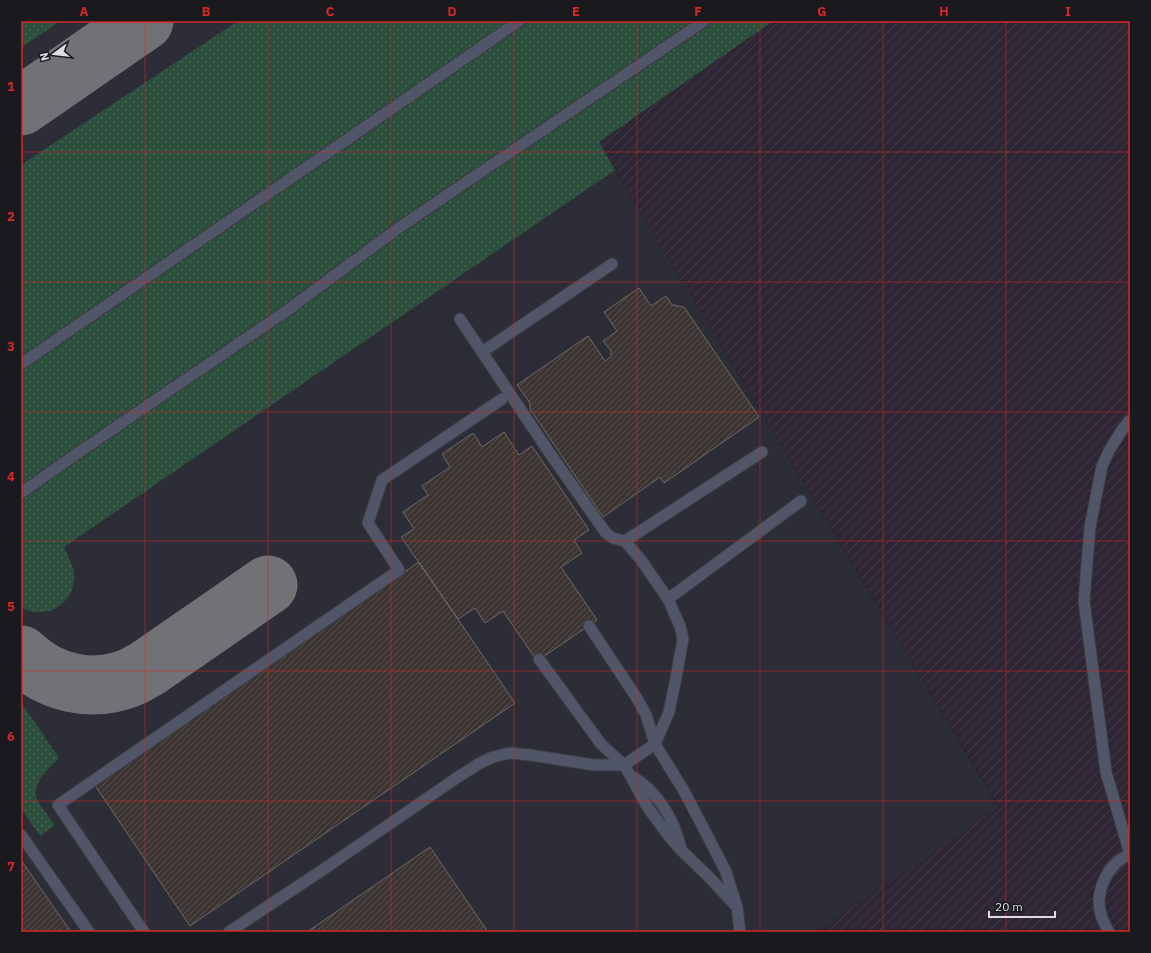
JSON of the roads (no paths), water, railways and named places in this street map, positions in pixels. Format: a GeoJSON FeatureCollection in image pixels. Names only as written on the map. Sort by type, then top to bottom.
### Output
{"type":"FeatureCollection","features":[{"type":"Feature","properties":{"kind":"street"},"geometry":{"type":"LineString","coordinates":[[21,364],[519,21]]}},
{"type":"Feature","properties":{"kind":"street"},"geometry":{"type":"LineString","coordinates":[[21,493],[285,312],[400,227],[704,21]]}},
{"type":"Feature","properties":{"kind":"street"},"geometry":{"type":"LineString","coordinates":[[482,352],[612,264]]}},
{"type":"Feature","properties":{"kind":"street"},"geometry":{"type":"LineString","coordinates":[[229,932],[331,865],[480,763],[510,753],[594,765],[624,765],[655,744],[669,712],[683,639],[680,626],[668,598],[626,541],[613,538],[606,533],[551,455],[460,319]]}},
{"type":"Feature","properties":{"kind":"street"},"geometry":{"type":"LineString","coordinates":[[144,932],[58,805],[399,570],[368,523],[382,480],[502,400]]}},
{"type":"Feature","properties":{"kind":"street"},"geometry":{"type":"LineString","coordinates":[[1108,932],[1101,916],[1099,900],[1102,884],[1110,869],[1122,857],[1130,854],[1106,772],[1084,601],[1090,527],[1102,466],[1110,449],[1130,420]]}},
{"type":"Feature","properties":{"kind":"street"},"geometry":{"type":"LineString","coordinates":[[626,541],[762,452]]}},
{"type":"Feature","properties":{"kind":"street"},"geometry":{"type":"LineString","coordinates":[[668,598],[801,501]]}},
{"type":"Feature","properties":{"kind":"street"},"geometry":{"type":"LineString","coordinates":[[588,626],[638,700],[646,715],[655,744],[684,792],[726,872],[737,907],[740,932]]}},
{"type":"Feature","properties":{"kind":"street"},"geometry":{"type":"LineString","coordinates":[[539,659],[601,744],[624,765],[648,808],[668,835],[737,907]]}},
{"type":"Feature","properties":{"kind":"street"},"geometry":{"type":"LineString","coordinates":[[21,835],[89,932]]}}]}
